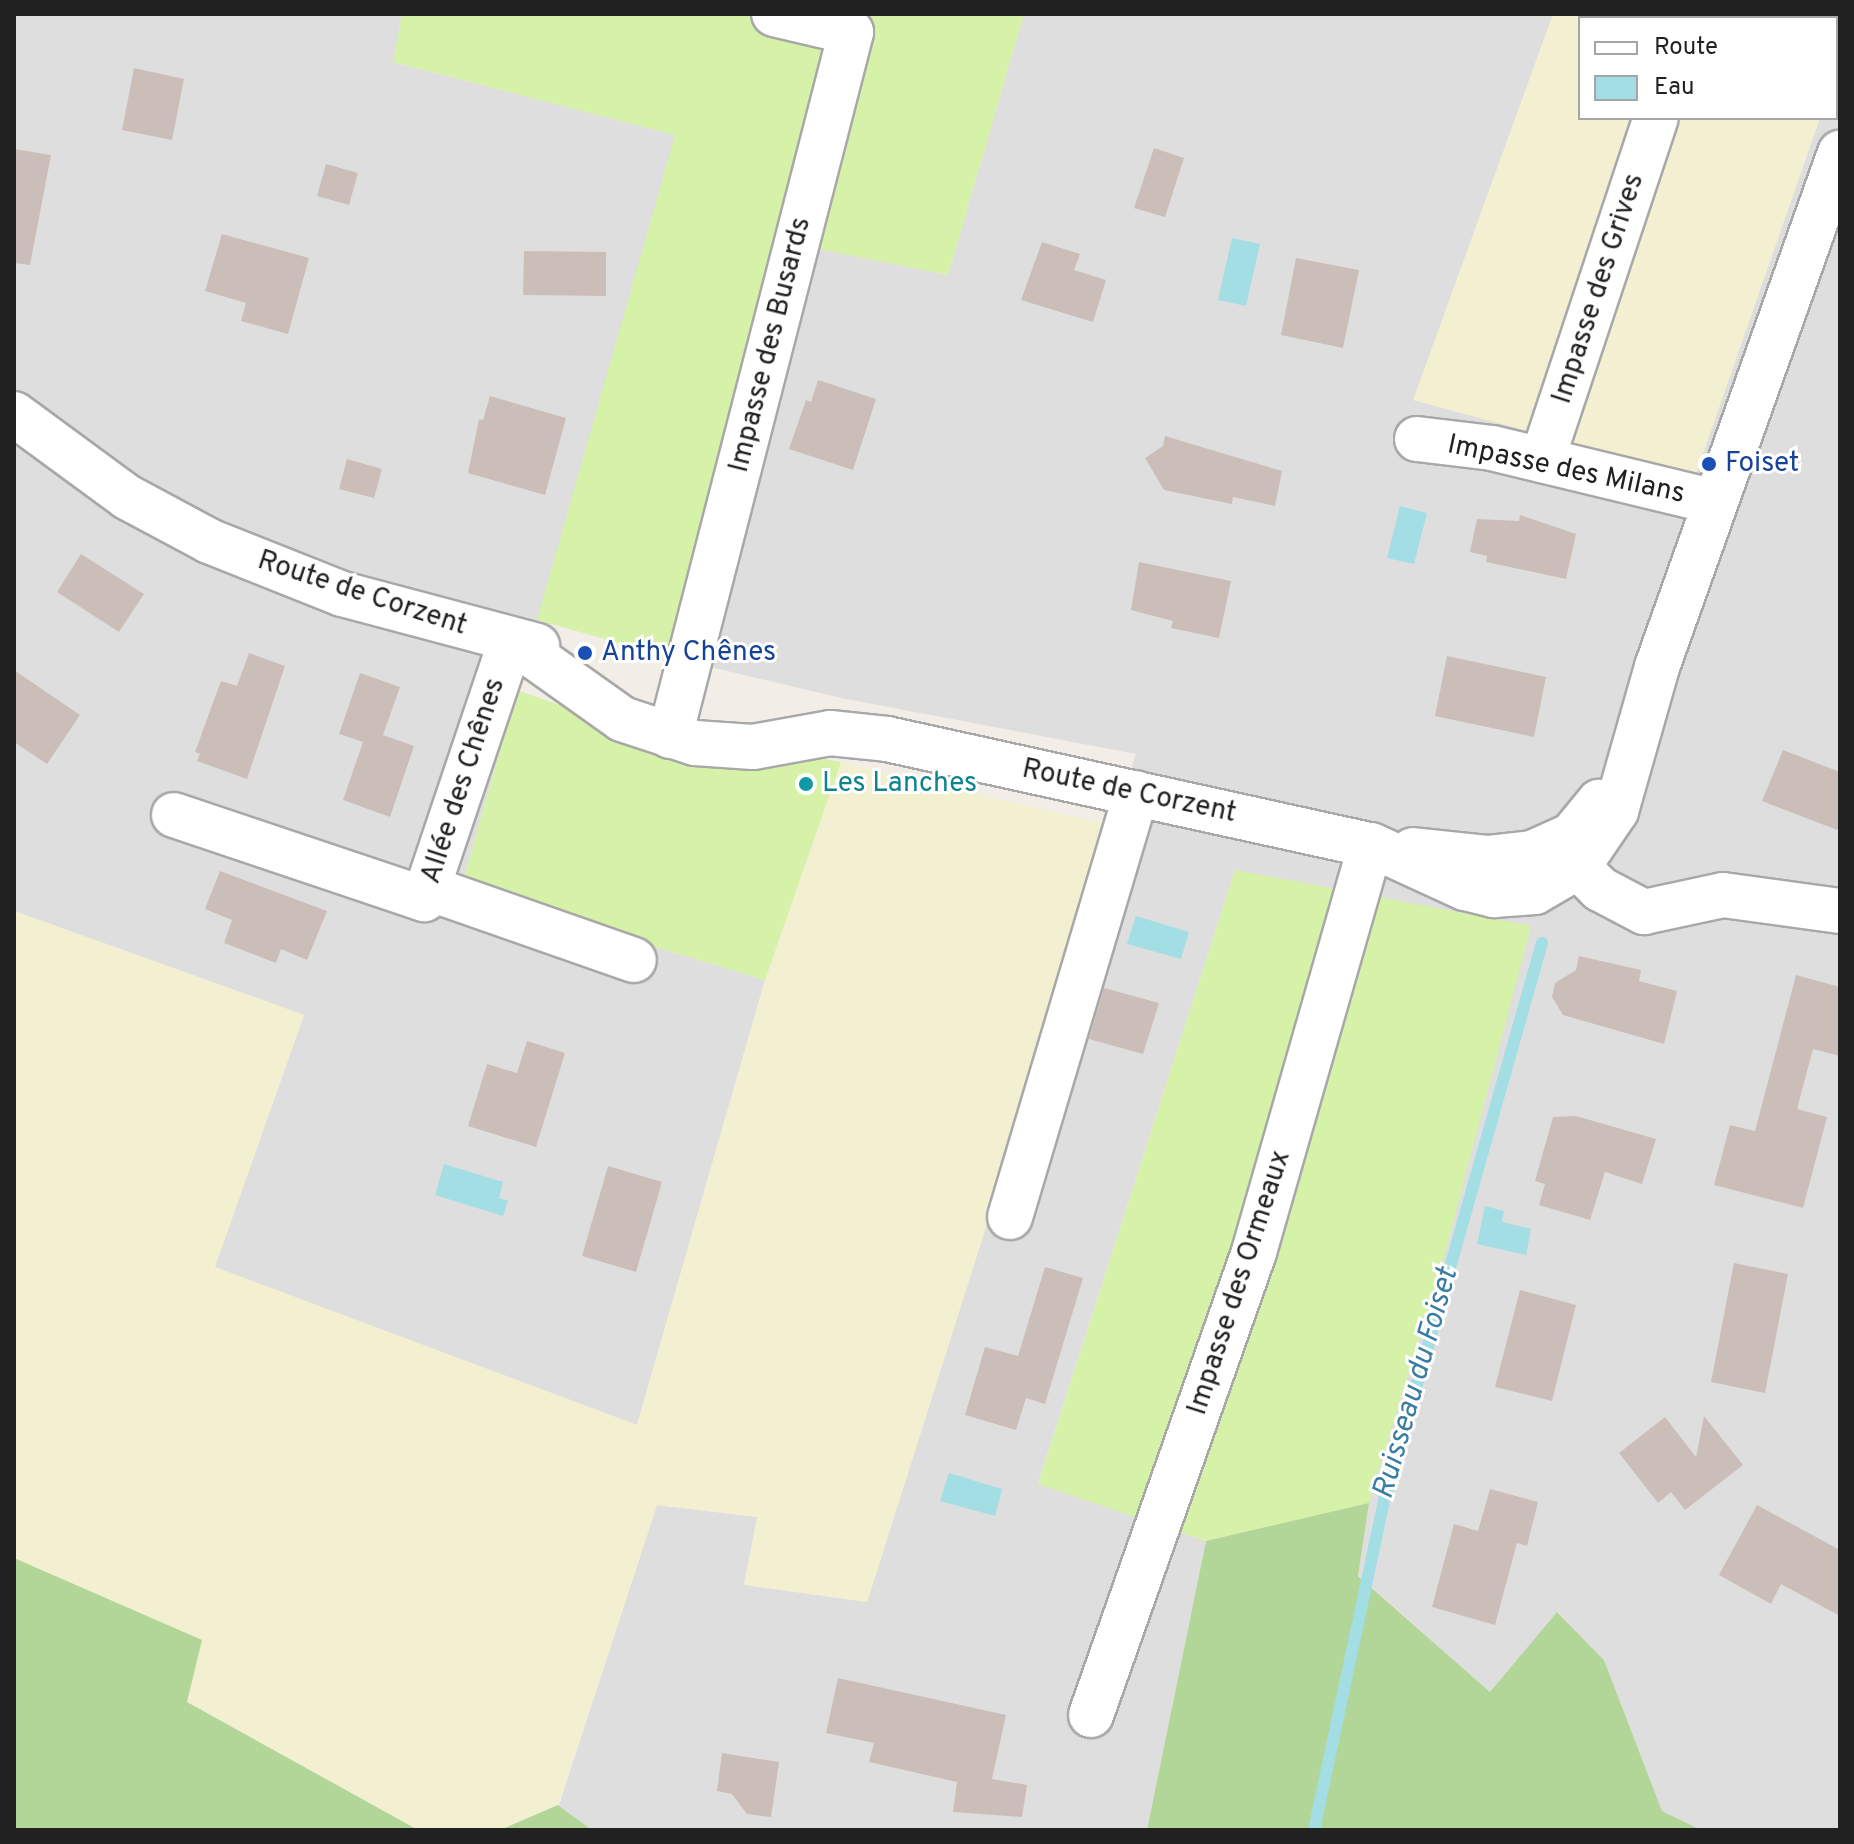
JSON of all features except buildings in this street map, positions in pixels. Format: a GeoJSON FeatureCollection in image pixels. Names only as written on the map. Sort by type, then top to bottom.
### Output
{"type":"FeatureCollection","features":[{"type":"Feature","properties":{"kind":"street","name":"Impasse des Busards"},"geometry":{"type":"LineString","coordinates":[[673,723],[851,32],[774,14]]}},
{"type":"Feature","properties":{"kind":"street","name":"Impasse des Grives"},"geometry":{"type":"LineString","coordinates":[[1542,460],[1655,120]]}},
{"type":"Feature","properties":{"kind":"street","name":"Route de Corzent"},"geometry":{"type":"LineString","coordinates":[[14,414],[127,497],[209,541],[342,594],[558,652],[638,698],[673,723],[818,715],[887,739],[1371,845],[1465,888],[1494,895],[1535,892],[1571,854],[1597,845],[1616,811],[1657,667],[1715,502],[1827,227],[1840,153]]}},
{"type":"Feature","properties":{"kind":"street","name":"Impasse des Milans"},"geometry":{"type":"LineString","coordinates":[[1417,439],[1542,460],[1715,502]]}},
{"type":"Feature","properties":{"kind":"street","name":"Allée des Chênes"},"geometry":{"type":"LineString","coordinates":[[174,815],[424,899],[511,640]]}},
{"type":"Feature","properties":{"kind":"street"},"geometry":{"type":"LineString","coordinates":[[1010,1217],[1136,793]]}},
{"type":"Feature","properties":{"kind":"street","name":"Impasse des Ormeaux"},"geometry":{"type":"LineString","coordinates":[[1091,1715],[1254,1252],[1371,845]]}},
{"type":"Feature","properties":{"kind":"street"},"geometry":{"type":"LineString","coordinates":[[1571,854],[1610,896],[1644,912],[1723,895],[1840,911]]}},
{"type":"Feature","properties":{"kind":"street"},"geometry":{"type":"LineString","coordinates":[[428,888],[634,960]]}},
{"type":"Feature","properties":{"kind":"shaded area"},"geometry":{"type":"Polygon","coordinates":[[[14,14],[402,14],[393,62],[676,135],[461,888],[765,980],[637,1425],[214,1267],[304,1015],[14,911],[14,14]]]}},
{"type":"Feature","properties":{"kind":"shaded area"},"geometry":{"type":"Polygon","coordinates":[[[1024,14],[1840,14],[1840,1830],[1701,1830],[1662,1811],[1604,1660],[1558,1612],[1490,1692],[1358,1575],[1369,1503],[1235,870],[1038,1483],[1206,1541],[1147,1830],[592,1830],[559,1805],[657,1505],[758,1517],[744,1584],[867,1602],[1136,754],[841,698],[669,657],[809,246],[948,275],[1024,14]]]}},
{"type":"Feature","properties":{"kind":"shaded area"},"geometry":{"type":"Polygon","coordinates":[[[1553,14],[1840,14],[1838,44],[1838,16],[1578,16],[1578,120],[1819,120],[1695,477],[1413,400],[1553,14]]]}},
{"type":"Feature","properties":{"kind":"shaded area"},"geometry":{"type":"Polygon","coordinates":[[[841,762],[1113,826],[867,1602],[744,1585],[757,1517],[657,1505],[558,1805],[500,1830],[418,1830],[187,1702],[201,1640],[14,1558],[14,911],[304,1015],[215,1267],[637,1425],[765,980],[841,762]]]}},
{"type":"Feature","properties":{"kind":"green space"},"geometry":{"type":"Polygon","coordinates":[[[402,14],[1024,14],[948,275],[809,247],[669,657],[537,620],[675,135],[393,62],[402,14]]]}},
{"type":"Feature","properties":{"kind":"green space"},"geometry":{"type":"Polygon","coordinates":[[[517,690],[573,710],[841,762],[765,980],[461,888],[517,690]]]}},
{"type":"Feature","properties":{"kind":"green space"},"geometry":{"type":"Polygon","coordinates":[[[1235,870],[1531,926],[1444,1257],[1369,1503],[1206,1541],[1038,1484],[1235,870]]]}},
{"type":"Feature","properties":{"kind":"green space"},"geometry":{"type":"Polygon","coordinates":[[[1369,1503],[1358,1576],[1490,1692],[1557,1612],[1604,1660],[1662,1811],[1701,1830],[1147,1830],[1206,1541],[1369,1503]]]}},
{"type":"Feature","properties":{"kind":"green space"},"geometry":{"type":"Polygon","coordinates":[[[14,1558],[202,1640],[187,1702],[418,1830],[14,1830],[14,1558]]]}},
{"type":"Feature","properties":{"kind":"green space"},"geometry":{"type":"Polygon","coordinates":[[[558,1805],[592,1830],[500,1830],[558,1805]]]}},
{"type":"Feature","properties":{"kind":"water"},"geometry":{"type":"Polygon","coordinates":[[[1232,238],[1260,244],[1246,306],[1218,300],[1232,238]]]}},
{"type":"Feature","properties":{"kind":"water"},"geometry":{"type":"Polygon","coordinates":[[[1400,506],[1427,513],[1414,564],[1387,558],[1400,506]]]}},
{"type":"Feature","properties":{"kind":"water"},"geometry":{"type":"Polygon","coordinates":[[[1136,916],[1189,932],[1181,959],[1127,944],[1136,916]]]}},
{"type":"Feature","properties":{"kind":"water"},"geometry":{"type":"Polygon","coordinates":[[[444,1164],[503,1182],[499,1198],[508,1201],[503,1216],[435,1195],[444,1164]]]}},
{"type":"Feature","properties":{"kind":"water"},"geometry":{"type":"Polygon","coordinates":[[[1485,1206],[1504,1211],[1502,1222],[1531,1229],[1526,1255],[1477,1244],[1485,1206]]]}},
{"type":"Feature","properties":{"kind":"water"},"geometry":{"type":"Polygon","coordinates":[[[949,1473],[1002,1489],[995,1516],[940,1501],[949,1473]]]}},
{"type":"Feature","properties":{"kind":"waterway","name":"Ruisseau du Foiset"},"geometry":{"type":"LineString","coordinates":[[1314,1830],[1385,1497],[1542,943]]}},
{"type":"Feature","properties":{"kind":"place","name":"Foiset"},"geometry":{"type":"Point","coordinates":[1709,464]}},
{"type":"Feature","properties":{"kind":"place","name":"Anthy Chênes"},"geometry":{"type":"Point","coordinates":[585,653]}},
{"type":"Feature","properties":{"kind":"place","name":"Les Lanches"},"geometry":{"type":"Point","coordinates":[806,784]}}]}
